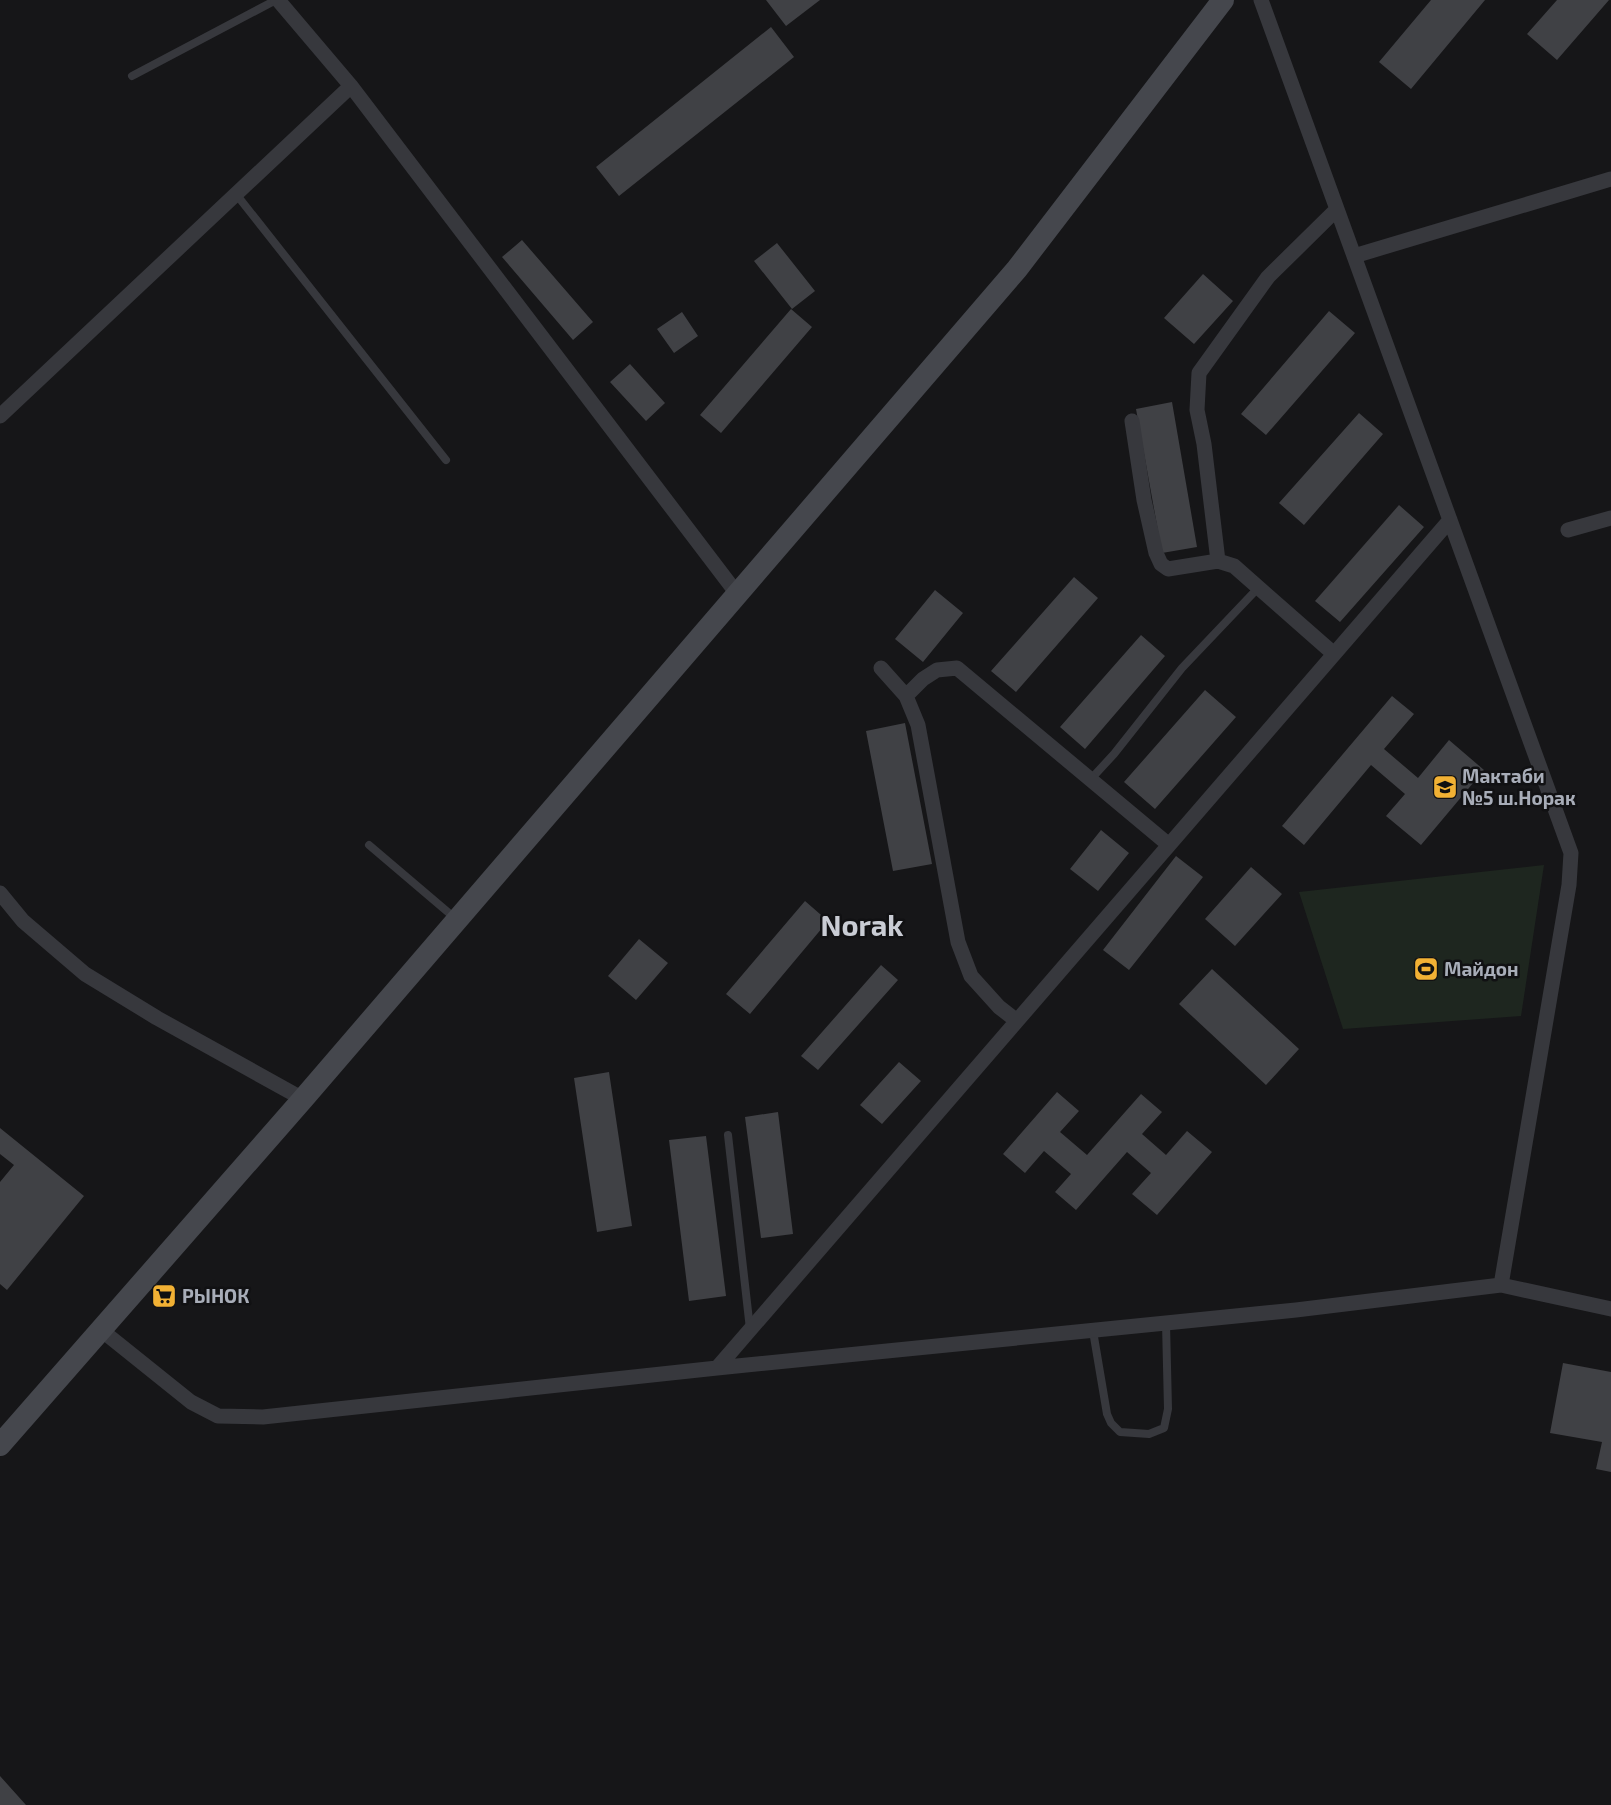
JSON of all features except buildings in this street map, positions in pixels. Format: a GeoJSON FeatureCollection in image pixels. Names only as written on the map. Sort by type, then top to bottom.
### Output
{"type":"FeatureCollection","features":[{"type":"Feature","properties":{"kind":"main road"},"geometry":{"type":"LineString","coordinates":[[0,1445],[303,1099],[1017,269],[1223,0]]}},
{"type":"Feature","properties":{"kind":"street"},"geometry":{"type":"LineString","coordinates":[[277,0],[351,86],[738,595]]}},
{"type":"Feature","properties":{"kind":"street"},"geometry":{"type":"LineString","coordinates":[[1261,0],[1571,853],[1569,885],[1501,1285]]}},
{"type":"Feature","properties":{"kind":"street"},"geometry":{"type":"LineString","coordinates":[[0,416],[351,86]]}},
{"type":"Feature","properties":{"kind":"street"},"geometry":{"type":"LineString","coordinates":[[1354,256],[1611,179]]}},
{"type":"Feature","properties":{"kind":"street"},"geometry":{"type":"LineString","coordinates":[[1218,561],[1204,444],[1197,410],[1199,373],[1268,277],[1337,209]]}},
{"type":"Feature","properties":{"kind":"street"},"geometry":{"type":"LineString","coordinates":[[1132,421],[1144,500],[1156,553],[1161,564],[1168,568],[1218,561],[1234,566],[1334,654]]}},
{"type":"Feature","properties":{"kind":"street"},"geometry":{"type":"LineString","coordinates":[[1568,530],[1611,518]]}},
{"type":"Feature","properties":{"kind":"street"},"geometry":{"type":"LineString","coordinates":[[717,1368],[1450,520]]}},
{"type":"Feature","properties":{"kind":"street"},"geometry":{"type":"LineString","coordinates":[[881,668],[906,696],[918,725],[958,942],[971,976],[999,1007],[1016,1021]]}},
{"type":"Feature","properties":{"kind":"street"},"geometry":{"type":"LineString","coordinates":[[906,696],[923,679],[937,670],[957,668],[1169,845]]}},
{"type":"Feature","properties":{"kind":"street"},"geometry":{"type":"LineString","coordinates":[[0,893],[23,921],[85,974],[303,1099]]}},
{"type":"Feature","properties":{"kind":"street"},"geometry":{"type":"LineString","coordinates":[[100,1329],[191,1402],[218,1416],[262,1417],[717,1368],[1296,1310],[1501,1285],[1611,1309]]}},
{"type":"Feature","properties":{"kind":"lane"},"geometry":{"type":"LineString","coordinates":[[132,76],[277,0]]}},
{"type":"Feature","properties":{"kind":"lane"},"geometry":{"type":"LineString","coordinates":[[236,194],[446,460]]}},
{"type":"Feature","properties":{"kind":"lane"},"geometry":{"type":"LineString","coordinates":[[1090,780],[1114,754],[1182,668],[1260,588]]}},
{"type":"Feature","properties":{"kind":"lane"},"geometry":{"type":"LineString","coordinates":[[369,845],[457,920]]}},
{"type":"Feature","properties":{"kind":"lane"},"geometry":{"type":"LineString","coordinates":[[728,1135],[750,1330]]}},
{"type":"Feature","properties":{"kind":"lane"},"geometry":{"type":"LineString","coordinates":[[1093,1331],[1107,1414],[1111,1423],[1120,1432],[1150,1434],[1164,1428],[1168,1409],[1166,1323]]}},
{"type":"Feature","properties":{"kind":"shaded area","name":"Майдон"},"geometry":{"type":"Polygon","coordinates":[[[1544,865],[1521,1016],[1343,1029],[1299,892],[1544,865]]]}},
{"type":"Feature","properties":{"kind":"place","name":"Мактаби №5 ш.Норак"},"geometry":{"type":"Point","coordinates":[1445,787]}},
{"type":"Feature","properties":{"kind":"place","name":"Майдон"},"geometry":{"type":"Point","coordinates":[1426,969]}},
{"type":"Feature","properties":{"kind":"place","name":"РЫНОК"},"geometry":{"type":"Point","coordinates":[164,1296]}},
{"type":"Feature","properties":{"kind":"district","name":"Norak"},"geometry":{"type":"Point","coordinates":[862,926]}}]}
